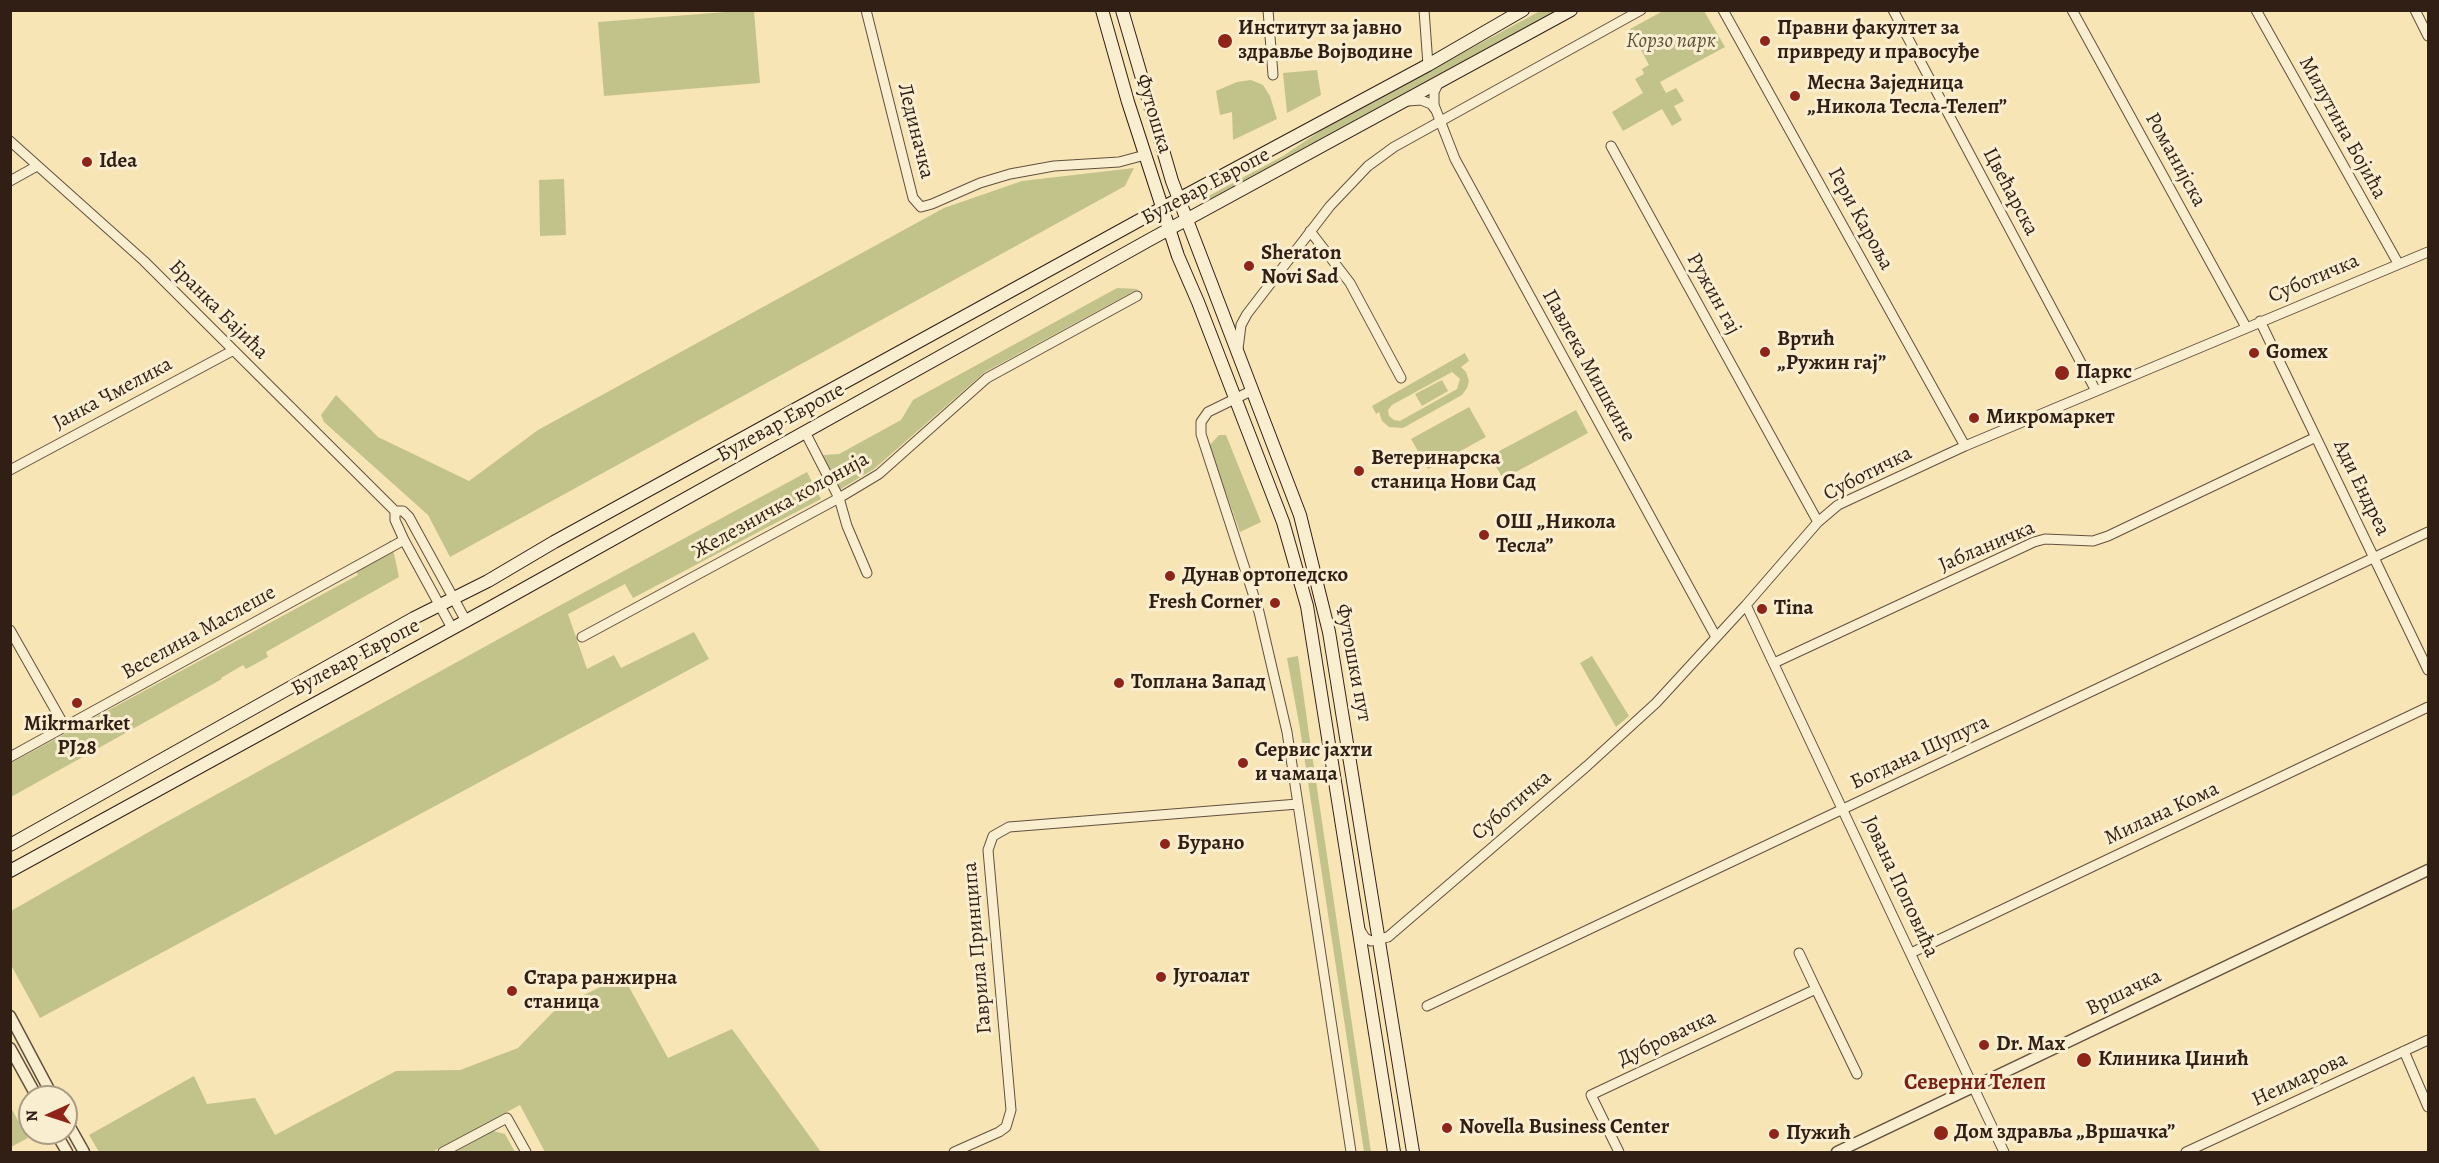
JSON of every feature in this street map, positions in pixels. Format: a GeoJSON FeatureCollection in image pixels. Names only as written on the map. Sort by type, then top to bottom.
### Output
{"type":"FeatureCollection","features":[{"type":"Feature","properties":{"kind":"main road","name":"Футошка"},"geometry":{"type":"LineString","coordinates":[[1102,10],[1169,229]]}},
{"type":"Feature","properties":{"kind":"main road","name":"Футошка"},"geometry":{"type":"LineString","coordinates":[[1122,10],[1162,151],[1179,200]]}},
{"type":"Feature","properties":{"kind":"main road","name":"Булевар Европе"},"geometry":{"type":"LineString","coordinates":[[10,845],[1523,10]]}},
{"type":"Feature","properties":{"kind":"main road","name":"Булевар Европе"},"geometry":{"type":"LineString","coordinates":[[10,871],[466,621],[1187,219],[1571,10]]}},
{"type":"Feature","properties":{"kind":"main road","name":"Футошки пут"},"geometry":{"type":"LineString","coordinates":[[1179,200],[1300,515],[1329,632],[1413,1152]]}},
{"type":"Feature","properties":{"kind":"main road","name":"Футошки пут"},"geometry":{"type":"LineString","coordinates":[[1169,229],[1283,522],[1307,606],[1394,1152]]}},
{"type":"Feature","properties":{"kind":"street","name":"Лединачка"},"geometry":{"type":"LineString","coordinates":[[866,10],[913,198],[921,207],[980,183],[1010,174],[1054,166],[1119,162],[1145,155]]}},
{"type":"Feature","properties":{"kind":"street"},"geometry":{"type":"LineString","coordinates":[[1268,10],[1273,75]]}},
{"type":"Feature","properties":{"kind":"street"},"geometry":{"type":"LineString","coordinates":[[1424,10],[1428,64]]}},
{"type":"Feature","properties":{"kind":"street"},"geometry":{"type":"LineString","coordinates":[[1238,350],[1241,325],[1247,314],[1310,231],[1368,166],[1394,147],[1641,10]]}},
{"type":"Feature","properties":{"kind":"street","name":"Гери Кароља"},"geometry":{"type":"LineString","coordinates":[[1723,10],[1965,446]]}},
{"type":"Feature","properties":{"kind":"street","name":"Цвећарска"},"geometry":{"type":"LineString","coordinates":[[1893,10],[2096,391]]}},
{"type":"Feature","properties":{"kind":"street","name":"Романијска"},"geometry":{"type":"LineString","coordinates":[[2072,10],[2246,327]]}},
{"type":"Feature","properties":{"kind":"street","name":"Милутина Бојића"},"geometry":{"type":"LineString","coordinates":[[2256,10],[2398,263]]}},
{"type":"Feature","properties":{"kind":"street"},"geometry":{"type":"LineString","coordinates":[[2415,10],[2428,36]]}},
{"type":"Feature","properties":{"kind":"street","name":"Павлека Мишкине"},"geometry":{"type":"LineString","coordinates":[[1438,84],[1433,96],[1435,109],[1455,159],[1716,637]]}},
{"type":"Feature","properties":{"kind":"street"},"geometry":{"type":"LineString","coordinates":[[1407,101],[1421,100],[1431,104],[1435,109]]}},
{"type":"Feature","properties":{"kind":"street","name":"Бранка Бајића"},"geometry":{"type":"LineString","coordinates":[[10,141],[144,261],[395,511],[402,511],[409,517],[466,621]]}},
{"type":"Feature","properties":{"kind":"street","name":"Ружин гај"},"geometry":{"type":"LineString","coordinates":[[1611,146],[1818,522]]}},
{"type":"Feature","properties":{"kind":"street"},"geometry":{"type":"LineString","coordinates":[[10,181],[37,166]]}},
{"type":"Feature","properties":{"kind":"street"},"geometry":{"type":"LineString","coordinates":[[1310,231],[1350,283],[1401,378]]}},
{"type":"Feature","properties":{"kind":"street","name":"Суботичка"},"geometry":{"type":"LineString","coordinates":[[1380,940],[1388,937],[1587,766],[1656,703],[1818,522],[1838,505],[1965,446],[2428,252]]}},
{"type":"Feature","properties":{"kind":"street","name":"Железничка колонија"},"geometry":{"type":"LineString","coordinates":[[582,637],[879,474],[987,378],[1137,296]]}},
{"type":"Feature","properties":{"kind":"street"},"geometry":{"type":"LineString","coordinates":[[1222,311],[1230,319],[1235,320],[1247,314]]}},
{"type":"Feature","properties":{"kind":"street","name":"Ади Ендреа"},"geometry":{"type":"LineString","coordinates":[[2260,321],[2428,670]]}},
{"type":"Feature","properties":{"kind":"street","name":"Јанка Чмелика"},"geometry":{"type":"LineString","coordinates":[[10,470],[232,351]]}},
{"type":"Feature","properties":{"kind":"street"},"geometry":{"type":"LineString","coordinates":[[1253,390],[1208,412],[1201,422],[1201,434],[1259,612],[1287,732],[1351,1152]]}},
{"type":"Feature","properties":{"kind":"street"},"geometry":{"type":"LineString","coordinates":[[805,432],[839,498],[847,526],[867,573]]}},
{"type":"Feature","properties":{"kind":"street","name":"Јабланичка"},"geometry":{"type":"LineString","coordinates":[[1774,663],[2038,540],[2093,541],[2108,536],[2316,437]]}},
{"type":"Feature","properties":{"kind":"street","name":"Бранка Бајића"},"geometry":{"type":"LineString","coordinates":[[395,511],[395,520],[404,540],[452,628]]}},
{"type":"Feature","properties":{"kind":"street","name":"Богдана Шупута"},"geometry":{"type":"LineString","coordinates":[[1427,1006],[2428,532]]}},
{"type":"Feature","properties":{"kind":"street","name":"Веселина Маслеше"},"geometry":{"type":"LineString","coordinates":[[10,757],[404,540]]}},
{"type":"Feature","properties":{"kind":"street","name":"Јована Поповића"},"geometry":{"type":"LineString","coordinates":[[1746,605],[2004,1152]]}},
{"type":"Feature","properties":{"kind":"street"},"geometry":{"type":"LineString","coordinates":[[10,630],[65,727]]}},
{"type":"Feature","properties":{"kind":"street","name":"Милана Кома"},"geometry":{"type":"LineString","coordinates":[[1911,953],[2428,707]]}},
{"type":"Feature","properties":{"kind":"street","name":"Гаврила Принципа"},"geometry":{"type":"LineString","coordinates":[[954,1152],[999,1132],[1006,1126],[1011,1110],[988,850],[993,836],[1009,826],[1298,804]]}},
{"type":"Feature","properties":{"kind":"street","name":"Вршачка"},"geometry":{"type":"LineString","coordinates":[[1837,1152],[2428,870]]}},
{"type":"Feature","properties":{"kind":"street"},"geometry":{"type":"LineString","coordinates":[[1360,930],[1365,938],[1371,941],[1380,940]]}},
{"type":"Feature","properties":{"kind":"street"},"geometry":{"type":"LineString","coordinates":[[1799,953],[1857,1074]]}},
{"type":"Feature","properties":{"kind":"street","name":"Дубровачка"},"geometry":{"type":"LineString","coordinates":[[1619,1152],[1591,1095],[1816,988]]}},
{"type":"Feature","properties":{"kind":"street"},"geometry":{"type":"LineString","coordinates":[[10,1016],[47,1085]]}},
{"type":"Feature","properties":{"kind":"street","name":"Неимарова"},"geometry":{"type":"LineString","coordinates":[[2186,1152],[2428,1040]]}},
{"type":"Feature","properties":{"kind":"street"},"geometry":{"type":"LineString","coordinates":[[10,1048],[30,1085]]}},
{"type":"Feature","properties":{"kind":"street"},"geometry":{"type":"LineString","coordinates":[[2404,1052],[2428,1107]]}},
{"type":"Feature","properties":{"kind":"street"},"geometry":{"type":"LineString","coordinates":[[443,1152],[507,1118],[526,1152]]}},
{"type":"Feature","properties":{"kind":"green space"},"geometry":{"type":"Polygon","coordinates":[[[754,11],[760,83],[604,96],[598,22],[754,11]]]}},
{"type":"Feature","properties":{"kind":"green space"},"geometry":{"type":"Polygon","coordinates":[[[1540,11],[1555,11],[1204,202],[1203,199],[1283,156],[1326,127],[1540,11]]]}},
{"type":"Feature","properties":{"kind":"green space","name":"Корзо парк"},"geometry":{"type":"Polygon","coordinates":[[[1663,11],[1704,11],[1725,47],[1660,82],[1666,93],[1676,88],[1684,101],[1674,106],[1682,120],[1672,126],[1662,109],[1623,131],[1612,112],[1643,93],[1635,79],[1644,74],[1642,69],[1649,65],[1630,29],[1663,11]]]}},
{"type":"Feature","properties":{"kind":"green space"},"geometry":{"type":"Polygon","coordinates":[[[1317,70],[1321,95],[1287,113],[1283,73],[1317,70]]]}},
{"type":"Feature","properties":{"kind":"green space"},"geometry":{"type":"Polygon","coordinates":[[[1251,80],[1263,85],[1270,96],[1277,119],[1233,140],[1232,112],[1220,115],[1216,91],[1237,82],[1251,80]]]}},
{"type":"Feature","properties":{"kind":"green space"},"geometry":{"type":"Polygon","coordinates":[[[1134,168],[1125,186],[450,557],[428,515],[324,422],[321,415],[336,395],[378,437],[469,481],[538,430],[944,208],[1022,181],[1134,168]]]}},
{"type":"Feature","properties":{"kind":"green space"},"geometry":{"type":"Polygon","coordinates":[[[564,179],[566,235],[540,236],[539,180],[564,179]]]}},
{"type":"Feature","properties":{"kind":"green space"},"geometry":{"type":"Polygon","coordinates":[[[1117,288],[1138,289],[985,372],[874,469],[839,490],[823,455],[839,454],[901,420],[913,400],[1117,288]]]}},
{"type":"Feature","properties":{"kind":"green space"},"geometry":{"type":"Polygon","coordinates":[[[1465,353],[1469,361],[1461,367],[1466,372],[1469,381],[1462,395],[1403,428],[1389,427],[1382,421],[1379,412],[1376,414],[1372,406],[1465,353]],[[1452,372],[1392,405],[1388,410],[1389,416],[1400,421],[1457,389],[1460,379],[1452,372]]]}},
{"type":"Feature","properties":{"kind":"green space"},"geometry":{"type":"Polygon","coordinates":[[[1442,380],[1448,391],[1422,406],[1415,394],[1442,380]]]}},
{"type":"Feature","properties":{"kind":"green space"},"geometry":{"type":"Polygon","coordinates":[[[1469,407],[1486,437],[1428,469],[1411,439],[1469,407]]]}},
{"type":"Feature","properties":{"kind":"green space"},"geometry":{"type":"Polygon","coordinates":[[[1576,410],[1588,433],[1503,479],[1490,456],[1576,410]]]}},
{"type":"Feature","properties":{"kind":"green space"},"geometry":{"type":"Polygon","coordinates":[[[1219,435],[1226,435],[1261,522],[1240,532],[1209,446],[1219,435]]]}},
{"type":"Feature","properties":{"kind":"green space"},"geometry":{"type":"Polygon","coordinates":[[[807,472],[821,499],[633,598],[625,584],[568,614],[587,669],[614,655],[621,668],[694,632],[709,659],[40,1018],[11,965],[11,911],[161,825],[807,472]]]}},
{"type":"Feature","properties":{"kind":"green space"},"geometry":{"type":"Polygon","coordinates":[[[391,540],[399,577],[266,652],[268,657],[246,669],[243,665],[11,797],[11,763],[358,575],[355,570],[391,540]]]}},
{"type":"Feature","properties":{"kind":"green space"},"geometry":{"type":"Polygon","coordinates":[[[1298,656],[1371,1152],[1364,1152],[1300,729],[1287,658],[1298,656]]]}},
{"type":"Feature","properties":{"kind":"green space"},"geometry":{"type":"Polygon","coordinates":[[[1592,656],[1629,716],[1616,727],[1580,663],[1592,656]]]}},
{"type":"Feature","properties":{"kind":"green space"},"geometry":{"type":"Polygon","coordinates":[[[623,976],[668,1058],[732,1029],[821,1152],[545,1152],[520,1105],[432,1152],[99,1152],[89,1135],[194,1076],[207,1104],[255,1098],[275,1135],[396,1071],[460,1070],[518,1048],[557,1008],[623,976]]]}},
{"type":"Feature","properties":{"kind":"green space"},"geometry":{"type":"Polygon","coordinates":[[[10,1106],[18,1120],[18,1143],[10,1147],[10,1106]]]}},
{"type":"Feature","properties":{"kind":"green space"},"geometry":{"type":"Polygon","coordinates":[[[493,1131],[505,1134],[515,1152],[455,1152],[493,1131]]]}},
{"type":"Feature","properties":{"kind":"place","name":"Институт за јавно здравље Војводине"},"geometry":{"type":"Point","coordinates":[1225,41]}},
{"type":"Feature","properties":{"kind":"place","name":"Правни факултет за привреду и правосуђе"},"geometry":{"type":"Point","coordinates":[1765,41]}},
{"type":"Feature","properties":{"kind":"place","name":"Месна Заједница „Никола Тесла-Телеп”"},"geometry":{"type":"Point","coordinates":[1795,96]}},
{"type":"Feature","properties":{"kind":"place","name":"Idea"},"geometry":{"type":"Point","coordinates":[87,162]}},
{"type":"Feature","properties":{"kind":"place","name":"Sheraton Novi Sad"},"geometry":{"type":"Point","coordinates":[1249,266]}},
{"type":"Feature","properties":{"kind":"place","name":"Вртић „Ружин гај”"},"geometry":{"type":"Point","coordinates":[1765,352]}},
{"type":"Feature","properties":{"kind":"place","name":"Gomex"},"geometry":{"type":"Point","coordinates":[2254,353]}},
{"type":"Feature","properties":{"kind":"place","name":"Паркс"},"geometry":{"type":"Point","coordinates":[2062,373]}},
{"type":"Feature","properties":{"kind":"place","name":"Микромаркет"},"geometry":{"type":"Point","coordinates":[1974,418]}},
{"type":"Feature","properties":{"kind":"place","name":"Ветеринарска станица Нови Сад"},"geometry":{"type":"Point","coordinates":[1359,471]}},
{"type":"Feature","properties":{"kind":"place","name":"ОШ „Никола Тесла”"},"geometry":{"type":"Point","coordinates":[1484,535]}},
{"type":"Feature","properties":{"kind":"place","name":"Дунав ортопедско"},"geometry":{"type":"Point","coordinates":[1170,576]}},
{"type":"Feature","properties":{"kind":"place","name":"Fresh Corner"},"geometry":{"type":"Point","coordinates":[1275,603]}},
{"type":"Feature","properties":{"kind":"place","name":"Tina"},"geometry":{"type":"Point","coordinates":[1762,609]}},
{"type":"Feature","properties":{"kind":"place","name":"Топлана Запад"},"geometry":{"type":"Point","coordinates":[1119,683]}},
{"type":"Feature","properties":{"kind":"place","name":"Mikrmarket PJ28"},"geometry":{"type":"Point","coordinates":[77,703]}},
{"type":"Feature","properties":{"kind":"place","name":"Сервис јахти и чамаца"},"geometry":{"type":"Point","coordinates":[1243,763]}},
{"type":"Feature","properties":{"kind":"place","name":"Бурано"},"geometry":{"type":"Point","coordinates":[1165,844]}},
{"type":"Feature","properties":{"kind":"place","name":"Југоалат"},"geometry":{"type":"Point","coordinates":[1161,977]}},
{"type":"Feature","properties":{"kind":"place","name":"Стара ранжирна станица"},"geometry":{"type":"Point","coordinates":[512,991]}},
{"type":"Feature","properties":{"kind":"place","name":"Dr. Max"},"geometry":{"type":"Point","coordinates":[1984,1045]}},
{"type":"Feature","properties":{"kind":"place","name":"Клиника Џинић"},"geometry":{"type":"Point","coordinates":[2084,1060]}},
{"type":"Feature","properties":{"kind":"place","name":"Novella Business Center"},"geometry":{"type":"Point","coordinates":[1447,1128]}},
{"type":"Feature","properties":{"kind":"place","name":"Дом здравља „Вршачка”"},"geometry":{"type":"Point","coordinates":[1941,1133]}},
{"type":"Feature","properties":{"kind":"place","name":"Пужић"},"geometry":{"type":"Point","coordinates":[1774,1134]}},
{"type":"Feature","properties":{"kind":"district","name":"Северни Телеп"},"geometry":{"type":"Point","coordinates":[1975,1084]}}]}
